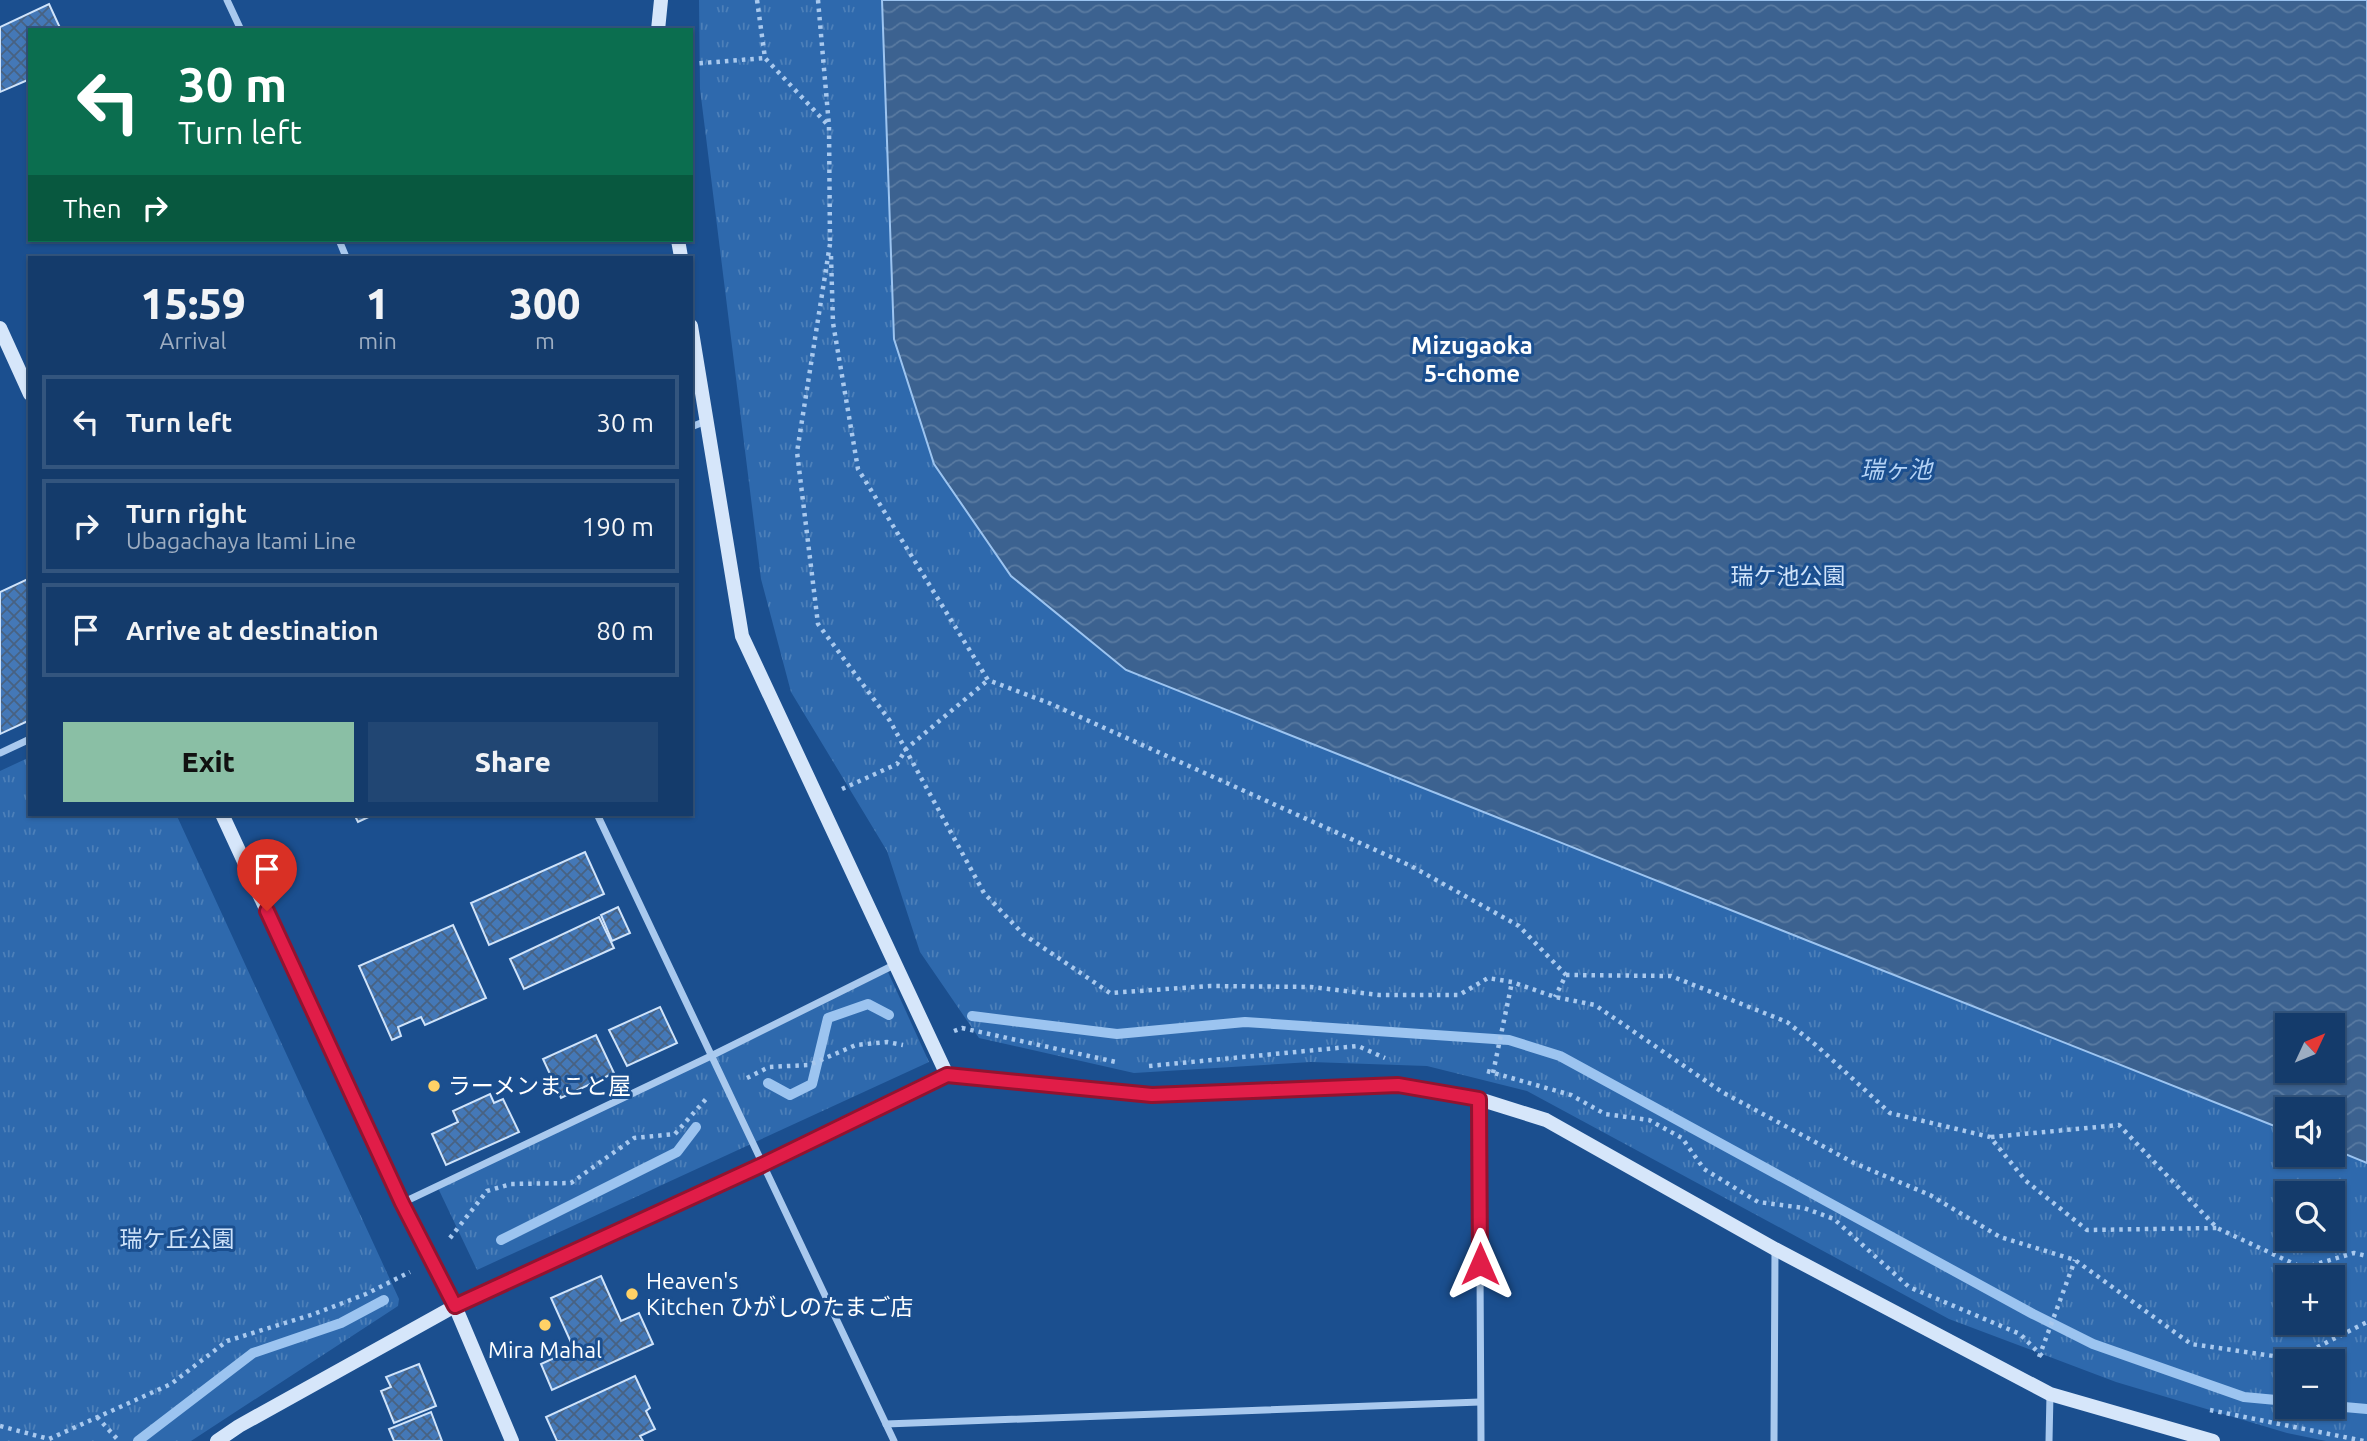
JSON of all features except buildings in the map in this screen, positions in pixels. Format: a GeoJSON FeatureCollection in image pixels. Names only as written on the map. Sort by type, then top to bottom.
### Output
{"type":"FeatureCollection","features":[{"type":"Feature","properties":{"kind":"street"},"geometry":{"type":"LineString","coordinates":[[227,0],[240,28]]}},
{"type":"Feature","properties":{"kind":"street"},"geometry":{"type":"LineString","coordinates":[[658,28],[661,0]]}},
{"type":"Feature","properties":{"kind":"street"},"geometry":{"type":"LineString","coordinates":[[0,328],[28,390]]}},
{"type":"Feature","properties":{"kind":"street"},"geometry":{"type":"LineString","coordinates":[[693,340],[742,636],[947,1075]]}},
{"type":"Feature","properties":{"kind":"street"},"geometry":{"type":"LineString","coordinates":[[693,427],[705,421]]}},
{"type":"Feature","properties":{"kind":"street"},"geometry":{"type":"LineString","coordinates":[[0,753],[28,740]]}},
{"type":"Feature","properties":{"kind":"street"},"geometry":{"type":"LineString","coordinates":[[223,816],[402,1203],[455,1306],[512,1441]]}},
{"type":"Feature","properties":{"kind":"street"},"geometry":{"type":"LineString","coordinates":[[598,816],[894,1441]]}},
{"type":"Feature","properties":{"kind":"street"},"geometry":{"type":"LineString","coordinates":[[402,1203],[711,1056],[896,964]]}},
{"type":"Feature","properties":{"kind":"street"},"geometry":{"type":"LineString","coordinates":[[217,1441],[239,1426],[455,1306],[762,1165],[947,1075],[1152,1095],[1398,1085],[1484,1100],[1546,1119],[1775,1249],[2050,1394],[2213,1441]]}},
{"type":"Feature","properties":{"kind":"street"},"geometry":{"type":"LineString","coordinates":[[1481,1441],[1484,1100]]}},
{"type":"Feature","properties":{"kind":"street"},"geometry":{"type":"LineString","coordinates":[[1774,1441],[1775,1249]]}},
{"type":"Feature","properties":{"kind":"street"},"geometry":{"type":"LineString","coordinates":[[2049,1441],[2050,1394]]}},
{"type":"Feature","properties":{"kind":"street"},"geometry":{"type":"LineString","coordinates":[[886,1424],[1480,1402]]}},
{"type":"Feature","properties":{"kind":"path"},"geometry":{"type":"LineString","coordinates":[[757,0],[765,58],[829,126]]}},
{"type":"Feature","properties":{"kind":"path"},"geometry":{"type":"LineString","coordinates":[[818,0],[829,126],[833,323],[858,469],[988,680],[1049,703],[1411,866],[1519,926],[1566,975],[1671,976],[1787,1022],[1891,1113],[1990,1137],[2119,1125],[2217,1228],[2303,1268],[2354,1253],[2367,1256]]}},
{"type":"Feature","properties":{"kind":"path"},"geometry":{"type":"LineString","coordinates":[[693,64],[765,58]]}},
{"type":"Feature","properties":{"kind":"path"},"geometry":{"type":"LineString","coordinates":[[830,244],[797,452],[818,624],[890,721],[984,893],[1023,934],[1110,993],[1210,986],[1311,986],[1380,995],[1459,995],[1488,978],[1595,1005],[1722,1092],[1854,1163],[1930,1195],[2000,1237],[2075,1260],[2191,1344],[2294,1359],[2367,1322]]}},
{"type":"Feature","properties":{"kind":"path"},"geometry":{"type":"LineString","coordinates":[[819,799],[897,764],[906,748],[988,680]]}},
{"type":"Feature","properties":{"kind":"path"},"geometry":{"type":"LineString","coordinates":[[1555,997],[1566,975]]}},
{"type":"Feature","properties":{"kind":"path"},"geometry":{"type":"LineString","coordinates":[[1484,1100],[1494,1072],[1512,982]]}},
{"type":"Feature","properties":{"kind":"path"},"geometry":{"type":"LineString","coordinates":[[0,1426],[47,1440],[171,1384],[226,1341],[314,1314],[366,1294],[432,1261],[487,1191],[510,1184],[571,1183],[634,1138],[675,1134],[712,1093],[769,1067],[809,1065],[856,1045],[887,1042],[913,1047],[962,1028],[1123,1064]]}},
{"type":"Feature","properties":{"kind":"path"},"geometry":{"type":"LineString","coordinates":[[1136,1067],[1357,1046],[1390,1061]]}},
{"type":"Feature","properties":{"kind":"path"},"geometry":{"type":"LineString","coordinates":[[1481,1070],[1571,1095],[1605,1114],[1648,1119],[1682,1138],[1704,1169],[1758,1202],[1804,1208],[1833,1219],[1909,1287],[2020,1334],[2039,1355],[2049,1361]]}},
{"type":"Feature","properties":{"kind":"path"},"geometry":{"type":"LineString","coordinates":[[1990,1137],[2026,1181],[2087,1230],[2217,1228]]}},
{"type":"Feature","properties":{"kind":"path"},"geometry":{"type":"LineString","coordinates":[[2050,1394],[2036,1377],[2039,1355],[2075,1260]]}},
{"type":"Feature","properties":{"kind":"path"},"geometry":{"type":"LineString","coordinates":[[2200,1408],[2364,1441]]}},
{"type":"Feature","properties":{"kind":"path"},"geometry":{"type":"LineString","coordinates":[[97,1417],[119,1441]]}},
{"type":"Feature","properties":{"kind":"green space","name":"瑞ヶ池"},"geometry":{"type":"Polygon","coordinates":[[[699,0],[2367,0],[2367,1441],[2326,1441],[2287,1433],[2116,1382],[1949,1319],[1527,1091],[1427,1066],[1311,1062],[1134,1073],[979,1038],[920,952],[887,851],[791,692],[761,579],[700,89],[699,0]]]}},
{"type":"Feature","properties":{"kind":"green space","name":"瑞ケ丘公園"},"geometry":{"type":"Polygon","coordinates":[[[28,758],[28,816],[177,816],[399,1299],[398,1306],[191,1441],[0,1441],[0,771],[28,758]]]}},
{"type":"Feature","properties":{"kind":"green space"},"geometry":{"type":"Polygon","coordinates":[[[888,972],[929,1062],[477,1270],[438,1188],[888,972]]]}},
{"type":"Feature","properties":{"kind":"water","name":"瑞ヶ池"},"geometry":{"type":"Polygon","coordinates":[[[882,0],[2367,0],[2367,1163],[2345,1154],[2345,1097],[2275,1097],[2275,1126],[1126,670],[1011,576],[934,464],[894,339],[882,0]]]}},
{"type":"Feature","properties":{"kind":"waterway"},"geometry":{"type":"LineString","coordinates":[[768,1083],[790,1095],[812,1084],[828,1018],[868,1004],[889,1015]]}},
{"type":"Feature","properties":{"kind":"waterway"},"geometry":{"type":"LineString","coordinates":[[972,1016],[1117,1034],[1245,1022],[1509,1040],[1560,1056],[2033,1314],[2093,1344],[2244,1397],[2275,1400]]}},
{"type":"Feature","properties":{"kind":"waterway"},"geometry":{"type":"LineString","coordinates":[[501,1240],[677,1152],[696,1127]]}},
{"type":"Feature","properties":{"kind":"waterway"},"geometry":{"type":"LineString","coordinates":[[138,1441],[253,1353],[341,1323],[384,1300]]}},
{"type":"Feature","properties":{"kind":"waterway"},"geometry":{"type":"LineString","coordinates":[[2345,1407],[2367,1409]]}},
{"type":"Feature","properties":{"kind":"place","name":"ラーメンまこと屋"},"geometry":{"type":"Point","coordinates":[434,1086]}},
{"type":"Feature","properties":{"kind":"place","name":"Heaven's Kitchen ひがしのたまご店"},"geometry":{"type":"Point","coordinates":[632,1294]}},
{"type":"Feature","properties":{"kind":"place","name":"Mira Mahal"},"geometry":{"type":"Point","coordinates":[545,1325]}},
{"type":"Feature","properties":{"kind":"district","name":"Mizugaoka 5-chome"},"geometry":{"type":"Point","coordinates":[1472,360]}},
{"type":"Feature","properties":{"kind":"route"},"geometry":{"type":"LineString","coordinates":[[267,911],[402,1203],[455,1306],[762,1165],[947,1075],[1152,1095],[1398,1085],[1479,1099],[1480,1264]]}},
{"type":"Feature","properties":{"kind":"park label","name":"瑞ケ池公園"},"geometry":{"type":"Point","coordinates":[1788,576]}}]}
